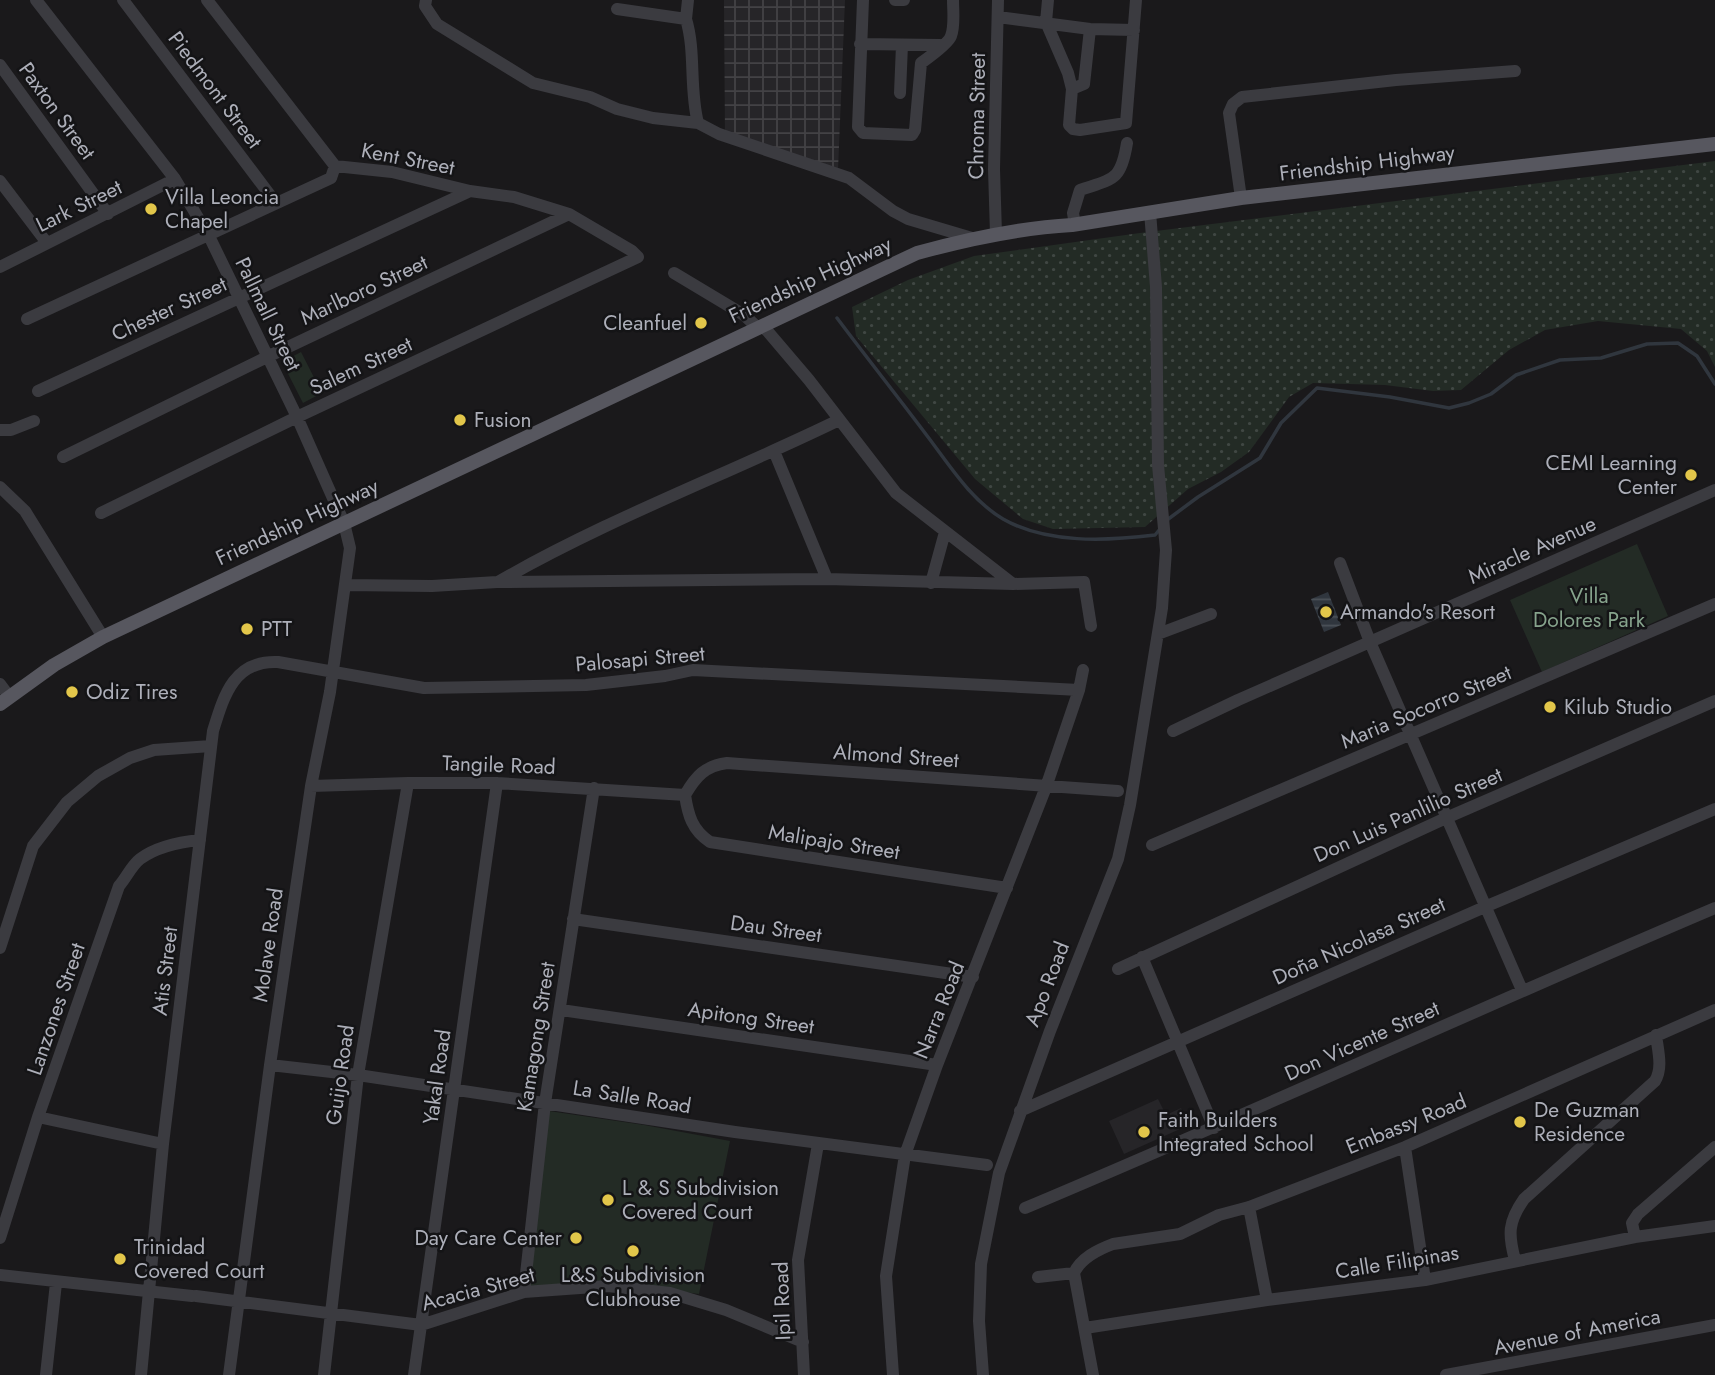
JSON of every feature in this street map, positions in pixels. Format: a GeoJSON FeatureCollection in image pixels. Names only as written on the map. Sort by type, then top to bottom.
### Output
{"type":"FeatureCollection","features":[{"type":"Feature","properties":{"kind":"main road","name":"Friendship Highway"},"geometry":{"type":"LineString","coordinates":[[3,695],[103,637],[917,253],[972,238],[1074,225],[1241,198],[1715,144]]}},
{"type":"Feature","properties":{"kind":"street","name":"Pallmall Street"},"geometry":{"type":"LineString","coordinates":[[36,0],[175,179],[209,236],[344,523]]}},
{"type":"Feature","properties":{"kind":"street","name":"Piedmont Street"},"geometry":{"type":"LineString","coordinates":[[123,0],[276,203]]}},
{"type":"Feature","properties":{"kind":"street"},"geometry":{"type":"LineString","coordinates":[[207,0],[335,166]]}},
{"type":"Feature","properties":{"kind":"street"},"geometry":{"type":"LineString","coordinates":[[426,0],[425,6],[437,24],[533,83],[590,97],[617,109],[653,118],[698,122],[719,134],[849,178],[901,215],[972,238]]}},
{"type":"Feature","properties":{"kind":"street"},"geometry":{"type":"LineString","coordinates":[[688,0],[686,19],[691,45],[693,104],[698,122]]}},
{"type":"Feature","properties":{"kind":"street"},"geometry":{"type":"LineString","coordinates":[[863,0],[858,122],[863,133],[912,135],[915,130],[921,63],[940,45]]}},
{"type":"Feature","properties":{"kind":"street"},"geometry":{"type":"LineString","coordinates":[[895,0],[903,0]]}},
{"type":"Feature","properties":{"kind":"street"},"geometry":{"type":"LineString","coordinates":[[860,44],[947,43],[952,35],[953,0]]}},
{"type":"Feature","properties":{"kind":"street","name":"Chroma Street"},"geometry":{"type":"LineString","coordinates":[[996,234],[994,169],[998,0]]}},
{"type":"Feature","properties":{"kind":"street"},"geometry":{"type":"LineString","coordinates":[[1048,0],[1046,22],[1072,89],[1069,125],[1080,130],[1126,123],[1136,0]]}},
{"type":"Feature","properties":{"kind":"street"},"geometry":{"type":"LineString","coordinates":[[617,9],[686,19]]}},
{"type":"Feature","properties":{"kind":"street"},"geometry":{"type":"LineString","coordinates":[[998,17],[1090,29],[1134,30]]}},
{"type":"Feature","properties":{"kind":"street"},"geometry":{"type":"LineString","coordinates":[[1072,89],[1084,84],[1090,29]]}},
{"type":"Feature","properties":{"kind":"street"},"geometry":{"type":"LineString","coordinates":[[902,45],[895,92],[917,96]]}},
{"type":"Feature","properties":{"kind":"street","name":"Paxton Street"},"geometry":{"type":"LineString","coordinates":[[0,65],[108,214]]}},
{"type":"Feature","properties":{"kind":"street"},"geometry":{"type":"LineString","coordinates":[[1241,198],[1229,113],[1233,104],[1242,97],[1396,80],[1516,71]]}},
{"type":"Feature","properties":{"kind":"street"},"geometry":{"type":"LineString","coordinates":[[1074,225],[1073,214],[1080,190],[1109,182],[1125,161],[1128,143]]}},
{"type":"Feature","properties":{"kind":"street","name":"Kent Street"},"geometry":{"type":"LineString","coordinates":[[27,319],[331,178],[335,166],[392,172],[470,191],[514,197],[569,214],[638,257]]}},
{"type":"Feature","properties":{"kind":"street","name":"Lark Street"},"geometry":{"type":"LineString","coordinates":[[0,267],[175,179]]}},
{"type":"Feature","properties":{"kind":"street"},"geometry":{"type":"LineString","coordinates":[[0,181],[47,243]]}},
{"type":"Feature","properties":{"kind":"street","name":"Chester Street"},"geometry":{"type":"LineString","coordinates":[[38,391],[470,191]]}},
{"type":"Feature","properties":{"kind":"street","name":"Apo Road"},"geometry":{"type":"LineString","coordinates":[[983,1375],[979,1321],[981,1264],[999,1173],[1020,1111],[1118,859],[1130,805],[1162,608],[1166,550],[1158,465],[1156,287],[1150,212]]}},
{"type":"Feature","properties":{"kind":"street","name":"Marlboro Street"},"geometry":{"type":"LineString","coordinates":[[63,457],[569,214]]}},
{"type":"Feature","properties":{"kind":"street","name":"Salem Street"},"geometry":{"type":"LineString","coordinates":[[101,513],[296,417],[638,257]]}},
{"type":"Feature","properties":{"kind":"street"},"geometry":{"type":"LineString","coordinates":[[674,273],[761,327],[809,380],[896,493],[1013,584]]}},
{"type":"Feature","properties":{"kind":"street"},"geometry":{"type":"LineString","coordinates":[[498,582],[636,513],[839,420]]}},
{"type":"Feature","properties":{"kind":"street"},"geometry":{"type":"LineString","coordinates":[[0,430],[11,430],[34,422]]}},
{"type":"Feature","properties":{"kind":"street"},"geometry":{"type":"LineString","coordinates":[[774,452],[827,579]]}},
{"type":"Feature","properties":{"kind":"street"},"geometry":{"type":"LineString","coordinates":[[0,487],[25,511],[103,637]]}},
{"type":"Feature","properties":{"kind":"street","name":"Miracle Avenue"},"geometry":{"type":"LineString","coordinates":[[1173,731],[1715,490]]}},
{"type":"Feature","properties":{"kind":"street","name":"Molave Road"},"geometry":{"type":"LineString","coordinates":[[229,1375],[270,1065],[311,786],[330,692],[350,548],[344,523]]}},
{"type":"Feature","properties":{"kind":"street"},"geometry":{"type":"LineString","coordinates":[[931,583],[945,532]]}},
{"type":"Feature","properties":{"kind":"street"},"geometry":{"type":"LineString","coordinates":[[1340,563],[1370,642],[1522,989]]}},
{"type":"Feature","properties":{"kind":"street"},"geometry":{"type":"LineString","coordinates":[[526,566],[527,582]]}},
{"type":"Feature","properties":{"kind":"street"},"geometry":{"type":"LineString","coordinates":[[345,585],[827,579],[1013,584],[1084,582],[1091,626]]}},
{"type":"Feature","properties":{"kind":"street","name":"Maria Socorro Street"},"geometry":{"type":"LineString","coordinates":[[1152,845],[1715,604]]}},
{"type":"Feature","properties":{"kind":"street"},"geometry":{"type":"LineString","coordinates":[[1158,634],[1211,614]]}},
{"type":"Feature","properties":{"kind":"street","name":"Atis Street"},"geometry":{"type":"LineString","coordinates":[[141,1375],[163,1144],[211,746],[220,708],[233,681],[249,666],[263,661],[331,671]]}},
{"type":"Feature","properties":{"kind":"street","name":"Palosapi Street"},"geometry":{"type":"LineString","coordinates":[[331,671],[424,688],[586,685],[666,676],[693,670],[1079,690]]}},
{"type":"Feature","properties":{"kind":"street","name":"Narra Road"},"geometry":{"type":"LineString","coordinates":[[892,1375],[886,1276],[905,1155],[937,1065],[1046,786],[1079,690],[1083,670]]}},
{"type":"Feature","properties":{"kind":"street","name":"Don Luis Panlilio Street"},"geometry":{"type":"LineString","coordinates":[[1118,969],[1446,818],[1715,701]]}},
{"type":"Feature","properties":{"kind":"street"},"geometry":{"type":"LineString","coordinates":[[0,948],[33,846],[67,802],[98,776],[130,758],[154,750],[211,746]]}},
{"type":"Feature","properties":{"kind":"street","name":"Almond Street"},"geometry":{"type":"LineString","coordinates":[[685,794],[704,770],[727,763],[1118,791]]}},
{"type":"Feature","properties":{"kind":"street","name":"Guijo Road"},"geometry":{"type":"LineString","coordinates":[[324,1375],[358,1075],[408,783]]}},
{"type":"Feature","properties":{"kind":"street","name":"Tangile Road"},"geometry":{"type":"LineString","coordinates":[[311,786],[497,783],[685,794]]}},
{"type":"Feature","properties":{"kind":"street","name":"Yakal Road"},"geometry":{"type":"LineString","coordinates":[[414,1375],[497,783]]}},
{"type":"Feature","properties":{"kind":"street","name":"Kamagong Street"},"geometry":{"type":"LineString","coordinates":[[524,1292],[545,1102],[594,788]]}},
{"type":"Feature","properties":{"kind":"street","name":"Malipajo Street"},"geometry":{"type":"LineString","coordinates":[[685,794],[688,816],[701,836],[710,842],[1007,888]]}},
{"type":"Feature","properties":{"kind":"street","name":"Doña Nicolasa Street"},"geometry":{"type":"LineString","coordinates":[[1020,1111],[1487,905],[1715,809]]}},
{"type":"Feature","properties":{"kind":"street","name":"Lanzones Street"},"geometry":{"type":"LineString","coordinates":[[0,1238],[38,1117],[120,886],[139,860],[158,849],[200,840]]}},
{"type":"Feature","properties":{"kind":"street","name":"Don Vicente Street"},"geometry":{"type":"LineString","coordinates":[[1025,1208],[1214,1129],[1522,989],[1715,908]]}},
{"type":"Feature","properties":{"kind":"street","name":"Dau Street"},"geometry":{"type":"LineString","coordinates":[[573,919],[973,977]]}},
{"type":"Feature","properties":{"kind":"street"},"geometry":{"type":"LineString","coordinates":[[1142,957],[1214,1129]]}},
{"type":"Feature","properties":{"kind":"street","name":"Apitong Street"},"geometry":{"type":"LineString","coordinates":[[561,1010],[937,1065]]}},
{"type":"Feature","properties":{"kind":"street","name":"Embassy Road"},"geometry":{"type":"LineString","coordinates":[[1074,1273],[1081,1261],[1103,1248],[1113,1244],[1171,1237],[1197,1228],[1219,1215],[1250,1207],[1405,1147],[1715,1010]]}},
{"type":"Feature","properties":{"kind":"street"},"geometry":{"type":"LineString","coordinates":[[1515,1260],[1509,1232],[1524,1199],[1655,1081],[1660,1073],[1656,1035]]}},
{"type":"Feature","properties":{"kind":"street","name":"La Salle Road"},"geometry":{"type":"LineString","coordinates":[[270,1065],[358,1075],[818,1144],[987,1165]]}},
{"type":"Feature","properties":{"kind":"street"},"geometry":{"type":"LineString","coordinates":[[38,1117],[163,1144]]}},
{"type":"Feature","properties":{"kind":"street","name":"Ipil Road"},"geometry":{"type":"LineString","coordinates":[[804,1375],[798,1260],[818,1144]]}},
{"type":"Feature","properties":{"kind":"street"},"geometry":{"type":"LineString","coordinates":[[1405,1147],[1425,1280]]}},
{"type":"Feature","properties":{"kind":"street"},"geometry":{"type":"LineString","coordinates":[[1635,1237],[1632,1223],[1638,1214],[1715,1147]]}},
{"type":"Feature","properties":{"kind":"street"},"geometry":{"type":"LineString","coordinates":[[1250,1207],[1267,1300]]}},
{"type":"Feature","properties":{"kind":"street","name":"Calle Filipinas"},"geometry":{"type":"LineString","coordinates":[[1085,1328],[1267,1300],[1425,1280],[1635,1237],[1715,1226]]}},
{"type":"Feature","properties":{"kind":"street"},"geometry":{"type":"LineString","coordinates":[[1038,1277],[1074,1273],[1093,1375]]}},
{"type":"Feature","properties":{"kind":"street","name":"Acacia Street"},"geometry":{"type":"LineString","coordinates":[[0,1275],[330,1312],[421,1325],[524,1292],[608,1286],[670,1293],[726,1310],[803,1342]]}},
{"type":"Feature","properties":{"kind":"street"},"geometry":{"type":"LineString","coordinates":[[46,1375],[56,1283]]}},
{"type":"Feature","properties":{"kind":"street","name":"Avenue of America"},"geometry":{"type":"LineString","coordinates":[[1446,1375],[1475,1373],[1715,1325]]}},
{"type":"Feature","properties":{"kind":"shaded area"},"geometry":{"type":"Polygon","coordinates":[[[724,0],[845,0],[838,170],[725,136],[724,0]]]}},
{"type":"Feature","properties":{"kind":"shaded area","name":"Armando's Resort"},"geometry":{"type":"Polygon","coordinates":[[[1328,592],[1341,625],[1324,632],[1311,599],[1328,592]]]}},
{"type":"Feature","properties":{"kind":"shaded area","name":"Faith Builders Integrated School"},"geometry":{"type":"Polygon","coordinates":[[[1158,1099],[1166,1115],[1181,1108],[1189,1125],[1124,1154],[1109,1121],[1158,1099]]]}},
{"type":"Feature","properties":{"kind":"green space"},"geometry":{"type":"Polygon","coordinates":[[[1715,161],[1715,367],[1707,351],[1681,329],[1598,321],[1545,330],[1509,350],[1461,390],[1433,391],[1385,385],[1313,383],[1289,397],[1249,452],[1221,472],[1188,489],[1145,527],[1053,529],[1023,519],[975,479],[856,336],[852,307],[908,280],[974,256],[1715,161]]]}},
{"type":"Feature","properties":{"kind":"green space"},"geometry":{"type":"Polygon","coordinates":[[[301,352],[322,393],[303,403],[282,362],[301,352]]]}},
{"type":"Feature","properties":{"kind":"green space","name":"Villa Dolores Park"},"geometry":{"type":"Polygon","coordinates":[[[1637,544],[1668,616],[1542,672],[1510,600],[1637,544]]]}},
{"type":"Feature","properties":{"kind":"green space"},"geometry":{"type":"Polygon","coordinates":[[[542,1110],[730,1141],[699,1294],[591,1280],[524,1289],[542,1110]]]}},
{"type":"Feature","properties":{"kind":"waterway"},"geometry":{"type":"LineString","coordinates":[[837,318],[962,482],[981,502],[1003,519],[1038,533],[1077,539],[1155,535],[1160,529]]}},
{"type":"Feature","properties":{"kind":"waterway"},"geometry":{"type":"LineString","coordinates":[[1167,520],[1260,458],[1281,423],[1317,388],[1449,408],[1491,394],[1516,375],[1560,360],[1601,358],[1647,344],[1678,343],[1697,356],[1715,384]]}},
{"type":"Feature","properties":{"kind":"place","name":"Villa Leoncia Chapel"},"geometry":{"type":"Point","coordinates":[151,209]}},
{"type":"Feature","properties":{"kind":"place","name":"Cleanfuel"},"geometry":{"type":"Point","coordinates":[701,323]}},
{"type":"Feature","properties":{"kind":"place","name":"Fusion"},"geometry":{"type":"Point","coordinates":[460,420]}},
{"type":"Feature","properties":{"kind":"place","name":"CEMI Learning Center"},"geometry":{"type":"Point","coordinates":[1691,475]}},
{"type":"Feature","properties":{"kind":"place","name":"Armando's Resort"},"geometry":{"type":"Point","coordinates":[1326,612]}},
{"type":"Feature","properties":{"kind":"place","name":"PTT"},"geometry":{"type":"Point","coordinates":[247,629]}},
{"type":"Feature","properties":{"kind":"place","name":"Odiz Tires"},"geometry":{"type":"Point","coordinates":[72,692]}},
{"type":"Feature","properties":{"kind":"place","name":"Kilub Studio"},"geometry":{"type":"Point","coordinates":[1550,707]}},
{"type":"Feature","properties":{"kind":"place","name":"De Guzman Residence"},"geometry":{"type":"Point","coordinates":[1520,1122]}},
{"type":"Feature","properties":{"kind":"place","name":"Faith Builders Integrated School"},"geometry":{"type":"Point","coordinates":[1144,1132]}},
{"type":"Feature","properties":{"kind":"place","name":"L & S Subdivision Covered Court"},"geometry":{"type":"Point","coordinates":[608,1200]}},
{"type":"Feature","properties":{"kind":"place","name":"Day Care Center"},"geometry":{"type":"Point","coordinates":[576,1238]}},
{"type":"Feature","properties":{"kind":"place","name":"L&S Subdivision Clubhouse"},"geometry":{"type":"Point","coordinates":[633,1251]}},
{"type":"Feature","properties":{"kind":"place","name":"Trinidad Covered Court"},"geometry":{"type":"Point","coordinates":[120,1259]}}]}
